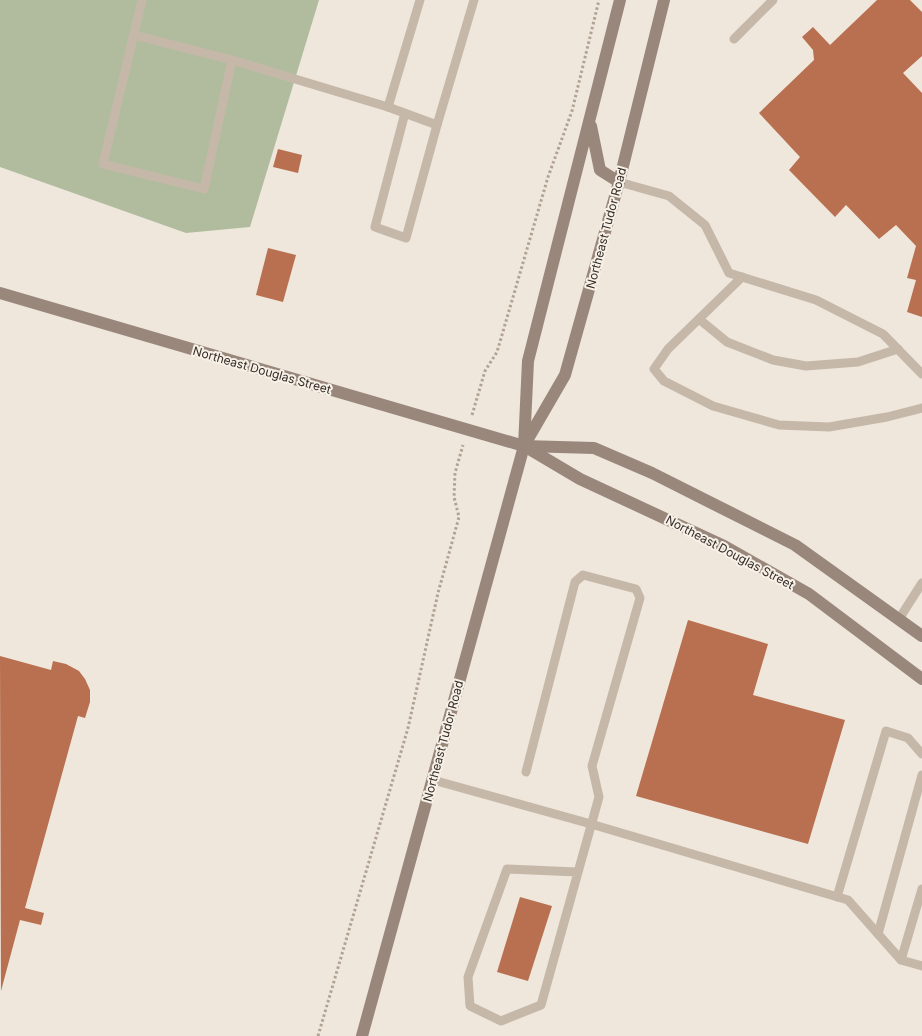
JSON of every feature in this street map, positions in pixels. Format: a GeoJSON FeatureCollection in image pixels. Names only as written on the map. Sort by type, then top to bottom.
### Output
{"type":"FeatureCollection","features":[{"type":"Feature","properties":{"kind":"street","name":"Northeast Tudor Road"},"geometry":{"type":"LineString","coordinates":[[362,1036],[524,446],[528,362],[620,0]]}},
{"type":"Feature","properties":{"kind":"street","name":"Northeast Tudor Road"},"geometry":{"type":"LineString","coordinates":[[524,446],[565,375],[619,182],[664,0]]}},
{"type":"Feature","properties":{"kind":"street"},"geometry":{"type":"LineString","coordinates":[[590,118],[594,149],[600,170],[619,182]]}},
{"type":"Feature","properties":{"kind":"street","name":"Northeast Douglas Street"},"geometry":{"type":"LineString","coordinates":[[0,293],[524,446],[580,479],[724,546],[809,594],[922,679]]}},
{"type":"Feature","properties":{"kind":"street","name":"Northeast Douglas Street"},"geometry":{"type":"LineString","coordinates":[[524,446],[594,448],[652,473],[795,545],[922,636]]}},
{"type":"Feature","properties":{"kind":"lane"},"geometry":{"type":"LineString","coordinates":[[142,0],[103,164],[204,189],[232,60]]}},
{"type":"Feature","properties":{"kind":"lane"},"geometry":{"type":"LineString","coordinates":[[388,107],[420,0]]}},
{"type":"Feature","properties":{"kind":"lane"},"geometry":{"type":"LineString","coordinates":[[405,113],[374,227],[406,238],[474,0]]}},
{"type":"Feature","properties":{"kind":"lane"},"geometry":{"type":"LineString","coordinates":[[734,39],[773,0]]}},
{"type":"Feature","properties":{"kind":"lane"},"geometry":{"type":"LineString","coordinates":[[134,36],[232,60],[388,107],[437,125]]}},
{"type":"Feature","properties":{"kind":"lane"},"geometry":{"type":"LineString","coordinates":[[619,182],[669,196],[704,225],[729,273],[816,300],[883,334],[922,374]]}},
{"type":"Feature","properties":{"kind":"lane"},"geometry":{"type":"LineString","coordinates":[[742,277],[668,349],[654,369],[664,381],[713,406],[779,426],[829,427],[887,417],[922,408]]}},
{"type":"Feature","properties":{"kind":"lane"},"geometry":{"type":"LineString","coordinates":[[699,319],[727,342],[773,360],[806,366],[858,362],[898,349]]}},
{"type":"Feature","properties":{"kind":"lane"},"geometry":{"type":"LineString","coordinates":[[526,772],[575,582],[584,575],[636,589],[640,598],[592,766],[598,797],[590,824],[578,872],[541,1005],[501,1021],[470,1006],[468,977],[506,869],[578,872]]}},
{"type":"Feature","properties":{"kind":"lane"},"geometry":{"type":"LineString","coordinates":[[899,620],[922,583]]}},
{"type":"Feature","properties":{"kind":"lane"},"geometry":{"type":"LineString","coordinates":[[837,897],[886,731],[908,738],[922,754]]}},
{"type":"Feature","properties":{"kind":"lane"},"geometry":{"type":"LineString","coordinates":[[878,934],[922,775]]}},
{"type":"Feature","properties":{"kind":"lane"},"geometry":{"type":"LineString","coordinates":[[433,780],[848,900],[902,960],[922,966]]}},
{"type":"Feature","properties":{"kind":"lane"},"geometry":{"type":"LineString","coordinates":[[902,960],[922,889]]}},
{"type":"Feature","properties":{"kind":"path"},"geometry":{"type":"LineString","coordinates":[[318,1036],[408,728],[438,593],[459,517],[454,497],[455,473],[485,371],[497,352],[548,177],[572,111],[599,0]]}},
{"type":"Feature","properties":{"kind":"green space"},"geometry":{"type":"Polygon","coordinates":[[[0,0],[319,0],[250,227],[186,233],[0,167],[0,0]]]}},
{"type":"Feature","properties":{"kind":"building"},"geometry":{"type":"Polygon","coordinates":[[[877,0],[910,0],[922,12],[922,56],[903,73],[922,93],[922,317],[907,312],[916,280],[907,278],[916,246],[896,225],[879,239],[846,205],[835,217],[789,170],[800,157],[759,113],[814,60],[813,50],[802,37],[813,27],[830,45],[877,0]]]}},
{"type":"Feature","properties":{"kind":"building"},"geometry":{"type":"Polygon","coordinates":[[[278,149],[302,155],[298,173],[273,167],[278,149]]]}},
{"type":"Feature","properties":{"kind":"building"},"geometry":{"type":"Polygon","coordinates":[[[268,248],[296,255],[283,302],[256,295],[268,248]]]}},
{"type":"Feature","properties":{"kind":"building"},"geometry":{"type":"Polygon","coordinates":[[[688,620],[768,644],[753,695],[845,720],[808,844],[636,796],[688,620]]]}},
{"type":"Feature","properties":{"kind":"building"},"geometry":{"type":"Polygon","coordinates":[[[0,656],[51,670],[53,661],[66,664],[79,671],[90,690],[90,702],[85,718],[78,716],[25,908],[44,913],[41,925],[20,920],[1,991],[0,656]]]}},
{"type":"Feature","properties":{"kind":"building"},"geometry":{"type":"Polygon","coordinates":[[[520,897],[552,906],[528,981],[497,972],[520,897]]]}}]}
